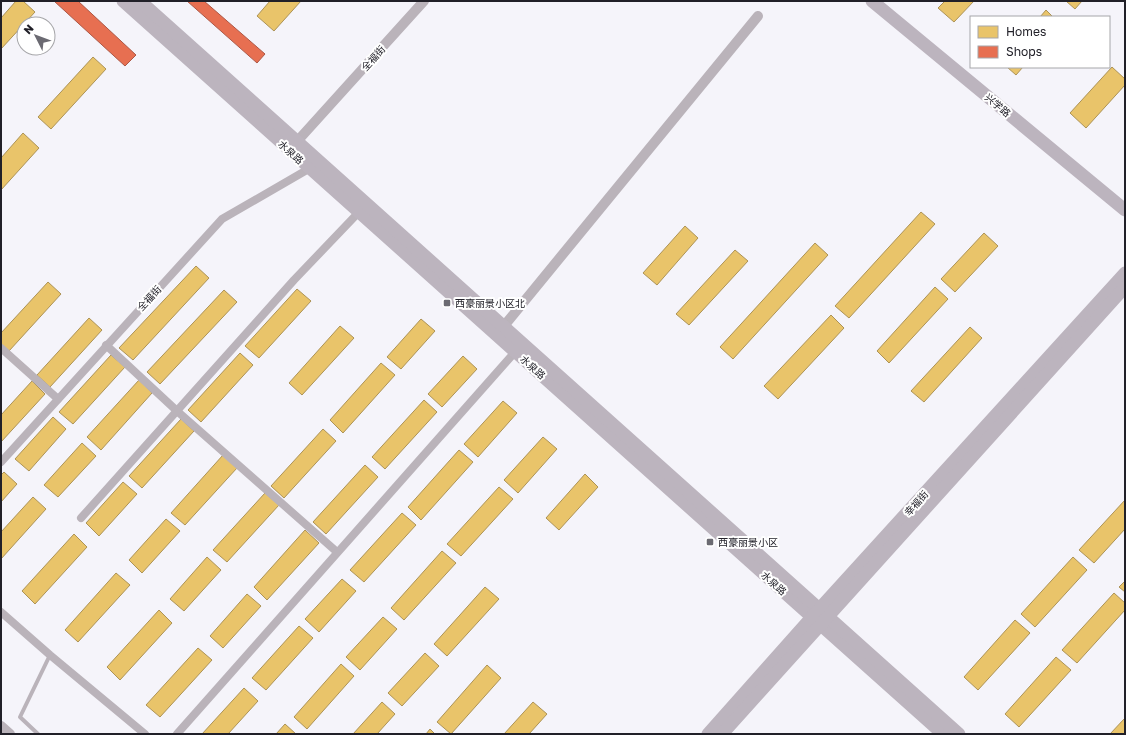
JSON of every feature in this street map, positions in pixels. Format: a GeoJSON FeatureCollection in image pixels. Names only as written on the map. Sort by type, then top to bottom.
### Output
{"type":"FeatureCollection","features":[{"type":"Feature","properties":{"kind":"main road","name":"水泉路"},"geometry":{"type":"LineString","coordinates":[[123,1],[293,146]]}},
{"type":"Feature","properties":{"kind":"main road","name":"水泉路"},"geometry":{"type":"LineString","coordinates":[[140,1],[293,146],[820,617],[943,734]]}},
{"type":"Feature","properties":{"kind":"main road","name":"兴学路"},"geometry":{"type":"LineString","coordinates":[[872,1],[1125,210]]}},
{"type":"Feature","properties":{"kind":"main road","name":"水泉路"},"geometry":{"type":"LineString","coordinates":[[314,165],[359,212],[500,330],[515,352],[820,617],[958,734]]}},
{"type":"Feature","properties":{"kind":"main road","name":"幸福街"},"geometry":{"type":"LineString","coordinates":[[722,734],[820,617],[1125,273]]}},
{"type":"Feature","properties":{"kind":"main road","name":"幸福街"},"geometry":{"type":"LineString","coordinates":[[708,734],[820,617],[1125,286]]}},
{"type":"Feature","properties":{"kind":"street","name":"全福街"},"geometry":{"type":"LineString","coordinates":[[293,146],[424,1]]}},
{"type":"Feature","properties":{"kind":"street"},"geometry":{"type":"LineString","coordinates":[[500,330],[758,16]]}},
{"type":"Feature","properties":{"kind":"street","name":"全福街"},"geometry":{"type":"LineString","coordinates":[[1,462],[222,219],[314,165]]}},
{"type":"Feature","properties":{"kind":"street"},"geometry":{"type":"LineString","coordinates":[[81,518],[294,280],[359,212]]}},
{"type":"Feature","properties":{"kind":"street"},"geometry":{"type":"LineString","coordinates":[[106,345],[177,411],[337,552]]}},
{"type":"Feature","properties":{"kind":"street"},"geometry":{"type":"LineString","coordinates":[[1,348],[58,399]]}},
{"type":"Feature","properties":{"kind":"street"},"geometry":{"type":"LineString","coordinates":[[177,734],[515,352]]}},
{"type":"Feature","properties":{"kind":"street"},"geometry":{"type":"LineString","coordinates":[[1,612],[145,734]]}},
{"type":"Feature","properties":{"kind":"street"},"geometry":{"type":"LineString","coordinates":[[1,726],[10,734]]}},
{"type":"Feature","properties":{"kind":"lane"},"geometry":{"type":"LineString","coordinates":[[38,734],[20,716],[50,655]]}},
{"type":"Feature","properties":{"kind":"building: Homes"},"geometry":{"type":"Polygon","coordinates":[[[16,1],[23,1],[35,12],[31,16],[16,16],[16,33],[1,49],[1,18],[16,1]]]}},
{"type":"Feature","properties":{"kind":"building: Homes"},"geometry":{"type":"Polygon","coordinates":[[[270,1],[301,1],[274,31],[257,16],[270,1]]]}},
{"type":"Feature","properties":{"kind":"building: Homes"},"geometry":{"type":"Polygon","coordinates":[[[945,1],[974,1],[954,22],[938,8],[945,1]]]}},
{"type":"Feature","properties":{"kind":"building: Homes"},"geometry":{"type":"Polygon","coordinates":[[[1066,1],[1082,1],[1075,9],[1066,1]]]}},
{"type":"Feature","properties":{"kind":"building: Homes"},"geometry":{"type":"Polygon","coordinates":[[[1046,10],[1052,16],[1041,16],[1046,10]]]}},
{"type":"Feature","properties":{"kind":"building: Homes"},"geometry":{"type":"Polygon","coordinates":[[[93,57],[106,69],[51,129],[38,117],[93,57]]]}},
{"type":"Feature","properties":{"kind":"building: Homes"},"geometry":{"type":"Polygon","coordinates":[[[1112,67],[1125,79],[1125,85],[1086,128],[1070,113],[1112,67]]]}},
{"type":"Feature","properties":{"kind":"building: Homes"},"geometry":{"type":"Polygon","coordinates":[[[1008,68],[1022,68],[1016,75],[1008,68]]]}},
{"type":"Feature","properties":{"kind":"building: Homes"},"geometry":{"type":"Polygon","coordinates":[[[23,133],[39,148],[1,190],[1,158],[23,133]]]}},
{"type":"Feature","properties":{"kind":"building: Homes"},"geometry":{"type":"Polygon","coordinates":[[[921,212],[935,224],[849,318],[835,306],[921,212]]]}},
{"type":"Feature","properties":{"kind":"building: Homes"},"geometry":{"type":"Polygon","coordinates":[[[685,226],[698,238],[657,285],[643,273],[685,226]]]}},
{"type":"Feature","properties":{"kind":"building: Homes"},"geometry":{"type":"Polygon","coordinates":[[[984,233],[998,246],[955,292],[941,279],[984,233]]]}},
{"type":"Feature","properties":{"kind":"building: Homes"},"geometry":{"type":"Polygon","coordinates":[[[815,243],[828,255],[733,359],[720,347],[815,243]]]}},
{"type":"Feature","properties":{"kind":"building: Homes"},"geometry":{"type":"Polygon","coordinates":[[[735,250],[748,261],[689,325],[676,314],[735,250]]]}},
{"type":"Feature","properties":{"kind":"building: Homes"},"geometry":{"type":"Polygon","coordinates":[[[196,266],[209,278],[133,360],[119,348],[196,266]]]}},
{"type":"Feature","properties":{"kind":"building: Homes"},"geometry":{"type":"Polygon","coordinates":[[[48,282],[61,294],[9,351],[1,344],[1,333],[48,282]]]}},
{"type":"Feature","properties":{"kind":"building: Homes"},"geometry":{"type":"Polygon","coordinates":[[[935,287],[948,299],[889,363],[877,351],[935,287]]]}},
{"type":"Feature","properties":{"kind":"building: Homes"},"geometry":{"type":"Polygon","coordinates":[[[297,289],[311,301],[259,358],[245,346],[297,289]]]}},
{"type":"Feature","properties":{"kind":"building: Homes"},"geometry":{"type":"Polygon","coordinates":[[[224,290],[237,302],[160,384],[147,372],[224,290]]]}},
{"type":"Feature","properties":{"kind":"building: Homes"},"geometry":{"type":"Polygon","coordinates":[[[831,315],[844,328],[778,399],[764,386],[831,315]]]}},
{"type":"Feature","properties":{"kind":"building: Homes"},"geometry":{"type":"Polygon","coordinates":[[[89,318],[102,330],[50,387],[37,375],[89,318]]]}},
{"type":"Feature","properties":{"kind":"building: Homes"},"geometry":{"type":"Polygon","coordinates":[[[421,319],[435,331],[401,369],[387,357],[421,319]]]}},
{"type":"Feature","properties":{"kind":"building: Homes"},"geometry":{"type":"Polygon","coordinates":[[[340,326],[354,338],[302,395],[289,383],[340,326]]]}},
{"type":"Feature","properties":{"kind":"building: Homes"},"geometry":{"type":"Polygon","coordinates":[[[970,327],[982,338],[924,402],[911,391],[970,327]]]}},
{"type":"Feature","properties":{"kind":"building: Homes"},"geometry":{"type":"Polygon","coordinates":[[[240,353],[253,365],[201,422],[188,410],[240,353]]]}},
{"type":"Feature","properties":{"kind":"building: Homes"},"geometry":{"type":"Polygon","coordinates":[[[111,355],[125,367],[73,424],[59,412],[111,355]]]}},
{"type":"Feature","properties":{"kind":"building: Homes"},"geometry":{"type":"Polygon","coordinates":[[[463,356],[477,369],[442,407],[428,394],[463,356]]]}},
{"type":"Feature","properties":{"kind":"building: Homes"},"geometry":{"type":"Polygon","coordinates":[[[381,363],[395,375],[343,433],[330,420],[381,363]]]}},
{"type":"Feature","properties":{"kind":"building: Homes"},"geometry":{"type":"Polygon","coordinates":[[[139,380],[152,393],[101,450],[87,437],[139,380]]]}},
{"type":"Feature","properties":{"kind":"building: Homes"},"geometry":{"type":"Polygon","coordinates":[[[32,381],[45,394],[1,442],[1,415],[32,381]]]}},
{"type":"Feature","properties":{"kind":"building: Homes"},"geometry":{"type":"Polygon","coordinates":[[[424,400],[437,412],[385,469],[372,457],[424,400]]]}},
{"type":"Feature","properties":{"kind":"building: Homes"},"geometry":{"type":"Polygon","coordinates":[[[503,401],[517,413],[478,457],[464,444],[503,401]]]}},
{"type":"Feature","properties":{"kind":"building: Homes"},"geometry":{"type":"Polygon","coordinates":[[[53,417],[66,429],[29,471],[15,459],[53,417]]]}},
{"type":"Feature","properties":{"kind":"building: Homes"},"geometry":{"type":"Polygon","coordinates":[[[181,419],[194,431],[142,488],[129,476],[181,419]]]}},
{"type":"Feature","properties":{"kind":"building: Homes"},"geometry":{"type":"Polygon","coordinates":[[[323,429],[336,441],[284,498],[271,486],[323,429]]]}},
{"type":"Feature","properties":{"kind":"building: Homes"},"geometry":{"type":"Polygon","coordinates":[[[543,437],[557,449],[518,493],[504,480],[543,437]]]}},
{"type":"Feature","properties":{"kind":"building: Homes"},"geometry":{"type":"Polygon","coordinates":[[[82,443],[96,456],[58,497],[44,485],[82,443]]]}},
{"type":"Feature","properties":{"kind":"building: Homes"},"geometry":{"type":"Polygon","coordinates":[[[459,450],[473,462],[421,520],[408,507],[459,450]]]}},
{"type":"Feature","properties":{"kind":"building: Homes"},"geometry":{"type":"Polygon","coordinates":[[[223,455],[237,468],[185,525],[171,513],[223,455]]]}},
{"type":"Feature","properties":{"kind":"building: Homes"},"geometry":{"type":"Polygon","coordinates":[[[365,465],[378,477],[326,534],[313,522],[365,465]]]}},
{"type":"Feature","properties":{"kind":"building: Homes"},"geometry":{"type":"Polygon","coordinates":[[[4,472],[17,484],[1,502],[1,475],[4,472]]]}},
{"type":"Feature","properties":{"kind":"building: Homes"},"geometry":{"type":"Polygon","coordinates":[[[585,474],[598,487],[559,530],[546,518],[585,474]]]}},
{"type":"Feature","properties":{"kind":"building: Homes"},"geometry":{"type":"Polygon","coordinates":[[[123,482],[137,494],[99,536],[86,523],[123,482]]]}},
{"type":"Feature","properties":{"kind":"building: Homes"},"geometry":{"type":"Polygon","coordinates":[[[499,487],[513,499],[461,556],[447,544],[499,487]]]}},
{"type":"Feature","properties":{"kind":"building: Homes"},"geometry":{"type":"Polygon","coordinates":[[[265,493],[279,505],[227,562],[213,550],[265,493]]]}},
{"type":"Feature","properties":{"kind":"building: Homes"},"geometry":{"type":"Polygon","coordinates":[[[33,497],[46,509],[1,559],[1,532],[33,497]]]}},
{"type":"Feature","properties":{"kind":"building: Homes"},"geometry":{"type":"Polygon","coordinates":[[[1125,500],[1125,529],[1094,563],[1079,550],[1125,500]]]}},
{"type":"Feature","properties":{"kind":"building: Homes"},"geometry":{"type":"Polygon","coordinates":[[[402,513],[416,525],[364,582],[350,570],[402,513]]]}},
{"type":"Feature","properties":{"kind":"building: Homes"},"geometry":{"type":"Polygon","coordinates":[[[166,519],[180,531],[142,573],[129,560],[166,519]]]}},
{"type":"Feature","properties":{"kind":"building: Homes"},"geometry":{"type":"Polygon","coordinates":[[[305,530],[319,543],[267,600],[254,587],[305,530]]]}},
{"type":"Feature","properties":{"kind":"building: Homes"},"geometry":{"type":"Polygon","coordinates":[[[74,534],[87,547],[35,604],[22,591],[74,534]]]}},
{"type":"Feature","properties":{"kind":"building: Homes"},"geometry":{"type":"Polygon","coordinates":[[[442,551],[456,563],[404,620],[391,608],[442,551]]]}},
{"type":"Feature","properties":{"kind":"building: Homes"},"geometry":{"type":"Polygon","coordinates":[[[207,557],[221,570],[184,611],[170,599],[207,557]]]}},
{"type":"Feature","properties":{"kind":"building: Homes"},"geometry":{"type":"Polygon","coordinates":[[[1073,557],[1087,570],[1035,627],[1021,614],[1073,557]]]}},
{"type":"Feature","properties":{"kind":"building: Homes"},"geometry":{"type":"Polygon","coordinates":[[[116,573],[130,585],[78,642],[65,630],[116,573]]]}},
{"type":"Feature","properties":{"kind":"building: Homes"},"geometry":{"type":"Polygon","coordinates":[[[342,579],[356,591],[319,632],[305,619],[342,579]]]}},
{"type":"Feature","properties":{"kind":"building: Homes"},"geometry":{"type":"Polygon","coordinates":[[[1125,581],[1125,592],[1119,587],[1125,581]]]}},
{"type":"Feature","properties":{"kind":"building: Homes"},"geometry":{"type":"Polygon","coordinates":[[[485,587],[499,599],[447,656],[434,644],[485,587]]]}},
{"type":"Feature","properties":{"kind":"building: Homes"},"geometry":{"type":"Polygon","coordinates":[[[1114,593],[1125,603],[1125,610],[1077,663],[1062,650],[1114,593]]]}},
{"type":"Feature","properties":{"kind":"building: Homes"},"geometry":{"type":"Polygon","coordinates":[[[247,594],[261,606],[223,648],[210,636],[247,594]]]}},
{"type":"Feature","properties":{"kind":"building: Homes"},"geometry":{"type":"Polygon","coordinates":[[[159,610],[172,623],[120,680],[107,667],[159,610]]]}},
{"type":"Feature","properties":{"kind":"building: Homes"},"geometry":{"type":"Polygon","coordinates":[[[383,617],[397,629],[360,670],[346,657],[383,617]]]}},
{"type":"Feature","properties":{"kind":"building: Homes"},"geometry":{"type":"Polygon","coordinates":[[[1015,620],[1030,633],[978,690],[964,677],[1015,620]]]}},
{"type":"Feature","properties":{"kind":"building: Homes"},"geometry":{"type":"Polygon","coordinates":[[[299,626],[313,638],[266,690],[252,678],[299,626]]]}},
{"type":"Feature","properties":{"kind":"building: Homes"},"geometry":{"type":"Polygon","coordinates":[[[198,648],[212,660],[160,717],[146,705],[198,648]]]}},
{"type":"Feature","properties":{"kind":"building: Homes"},"geometry":{"type":"Polygon","coordinates":[[[425,653],[439,666],[402,706],[388,693],[425,653]]]}},
{"type":"Feature","properties":{"kind":"building: Homes"},"geometry":{"type":"Polygon","coordinates":[[[1056,657],[1071,670],[1019,727],[1005,714],[1056,657]]]}},
{"type":"Feature","properties":{"kind":"building: Homes"},"geometry":{"type":"Polygon","coordinates":[[[341,664],[354,676],[307,729],[294,717],[341,664]]]}},
{"type":"Feature","properties":{"kind":"building: Homes"},"geometry":{"type":"Polygon","coordinates":[[[487,665],[501,678],[451,734],[437,722],[487,665]]]}},
{"type":"Feature","properties":{"kind":"building: Homes"},"geometry":{"type":"Polygon","coordinates":[[[244,688],[258,701],[228,734],[202,734],[244,688]]]}},
{"type":"Feature","properties":{"kind":"building: Homes"},"geometry":{"type":"Polygon","coordinates":[[[382,702],[395,714],[377,734],[353,734],[382,702]]]}},
{"type":"Feature","properties":{"kind":"building: Homes"},"geometry":{"type":"Polygon","coordinates":[[[533,702],[547,714],[529,734],[504,734],[533,702]]]}},
{"type":"Feature","properties":{"kind":"building: Homes"},"geometry":{"type":"Polygon","coordinates":[[[1125,718],[1125,734],[1110,734],[1125,718]]]}},
{"type":"Feature","properties":{"kind":"building: Homes"},"geometry":{"type":"Polygon","coordinates":[[[285,724],[296,734],[276,734],[285,724]]]}},
{"type":"Feature","properties":{"kind":"building: Homes"},"geometry":{"type":"Polygon","coordinates":[[[430,729],[435,734],[426,734],[430,729]]]}},
{"type":"Feature","properties":{"kind":"building: Shops"},"geometry":{"type":"Polygon","coordinates":[[[54,1],[78,1],[136,55],[125,66],[54,1]]]}},
{"type":"Feature","properties":{"kind":"building: Shops"},"geometry":{"type":"Polygon","coordinates":[[[187,1],[204,1],[265,54],[257,63],[187,1]]]}},
{"type":"Feature","properties":{"kind":"place","name":"西豪丽景小区北"},"geometry":{"type":"Point","coordinates":[447,303]}},
{"type":"Feature","properties":{"kind":"place","name":"西豪丽景小区"},"geometry":{"type":"Point","coordinates":[710,542]}}]}
